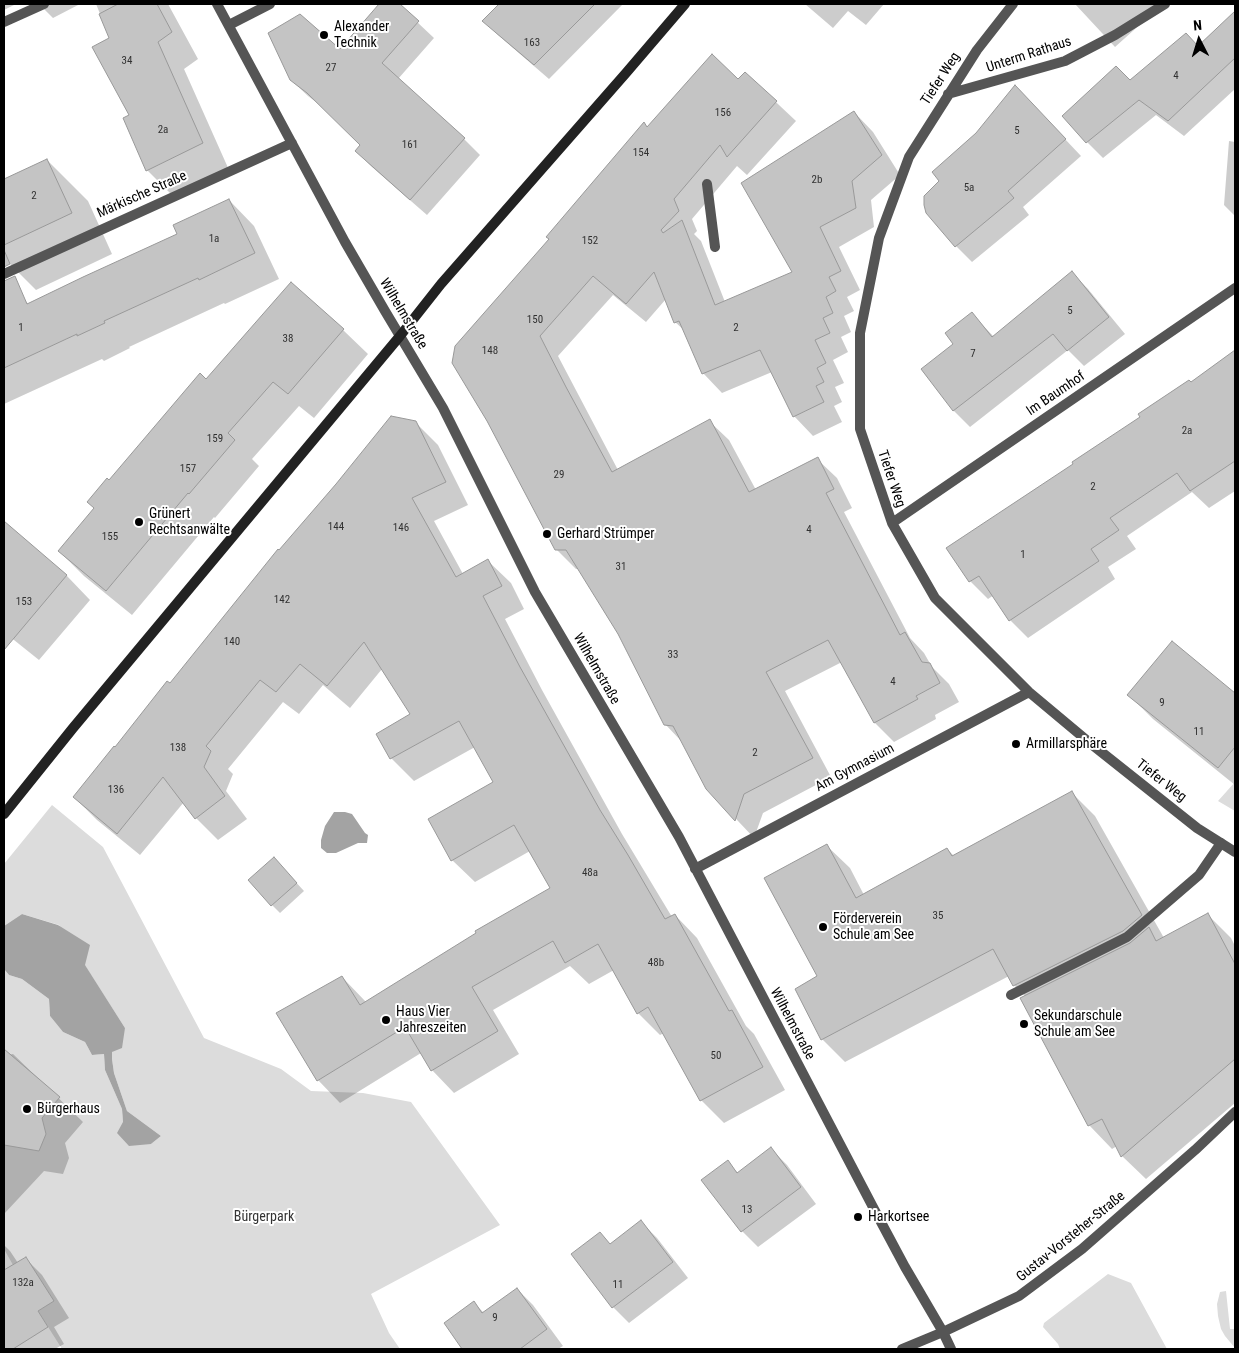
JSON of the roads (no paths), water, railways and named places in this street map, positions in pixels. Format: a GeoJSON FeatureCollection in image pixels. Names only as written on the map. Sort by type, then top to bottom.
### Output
{"type":"FeatureCollection","features":[{"type":"Feature","properties":{"kind":"main road"},"geometry":{"type":"LineString","coordinates":[[4,814],[441,284],[685,4]]}},
{"type":"Feature","properties":{"kind":"street"},"geometry":{"type":"LineString","coordinates":[[4,22],[44,4]]}},
{"type":"Feature","properties":{"kind":"street","name":"Wilhelmstraße"},"geometry":{"type":"LineString","coordinates":[[217,4],[345,242],[443,408],[536,592],[679,838],[905,1267],[951,1349]]}},
{"type":"Feature","properties":{"kind":"street"},"geometry":{"type":"LineString","coordinates":[[229,25],[270,4]]}},
{"type":"Feature","properties":{"kind":"street","name":"Tiefer Weg"},"geometry":{"type":"LineString","coordinates":[[1013,4],[977,50],[909,157],[882,229],[860,333],[860,429],[892,523],[935,598],[1029,692],[1197,828],[1235,852]]}},
{"type":"Feature","properties":{"kind":"street","name":"Unterm Rathaus"},"geometry":{"type":"LineString","coordinates":[[948,94],[1066,61],[1115,35],[1165,4]]}},
{"type":"Feature","properties":{"kind":"street","name":"Märkische Straße"},"geometry":{"type":"LineString","coordinates":[[4,274],[292,143]]}},
{"type":"Feature","properties":{"kind":"street"},"geometry":{"type":"LineString","coordinates":[[707,184],[714,247]]}},
{"type":"Feature","properties":{"kind":"street","name":"Im Baumhof"},"geometry":{"type":"LineString","coordinates":[[892,523],[1235,288]]}},
{"type":"Feature","properties":{"kind":"street","name":"Am Gymnasium"},"geometry":{"type":"LineString","coordinates":[[695,868],[1029,692]]}},
{"type":"Feature","properties":{"kind":"street"},"geometry":{"type":"LineString","coordinates":[[1011,995],[1127,937],[1199,874],[1221,843]]}},
{"type":"Feature","properties":{"kind":"street","name":"Gustav-Vorsteher-Straße"},"geometry":{"type":"LineString","coordinates":[[902,1349],[1019,1296],[1082,1249],[1195,1150],[1235,1112]]}},
{"type":"Feature","properties":{"kind":"place","name":"Alexander Technik"},"geometry":{"type":"Point","coordinates":[324,35]}},
{"type":"Feature","properties":{"kind":"place","name":"Grünert Rechtsanwälte"},"geometry":{"type":"Point","coordinates":[139,522]}},
{"type":"Feature","properties":{"kind":"place","name":"Gerhard Strümper"},"geometry":{"type":"Point","coordinates":[547,534]}},
{"type":"Feature","properties":{"kind":"place","name":"Armillarsphäre"},"geometry":{"type":"Point","coordinates":[1016,744]}},
{"type":"Feature","properties":{"kind":"place","name":"Förderverein Schule am See"},"geometry":{"type":"Point","coordinates":[823,927]}},
{"type":"Feature","properties":{"kind":"place","name":"Haus Vier Jahreszeiten"},"geometry":{"type":"Point","coordinates":[386,1020]}},
{"type":"Feature","properties":{"kind":"place","name":"Sekundarschule Schule am See"},"geometry":{"type":"Point","coordinates":[1024,1024]}},
{"type":"Feature","properties":{"kind":"place","name":"Bürgerhaus"},"geometry":{"type":"Point","coordinates":[27,1109]}},
{"type":"Feature","properties":{"kind":"place","name":"Harkortsee"},"geometry":{"type":"Point","coordinates":[858,1217]}},
{"type":"Feature","properties":{"kind":"park label","name":"Bürgerpark"},"geometry":{"type":"Point","coordinates":[264,1217]}}]}
